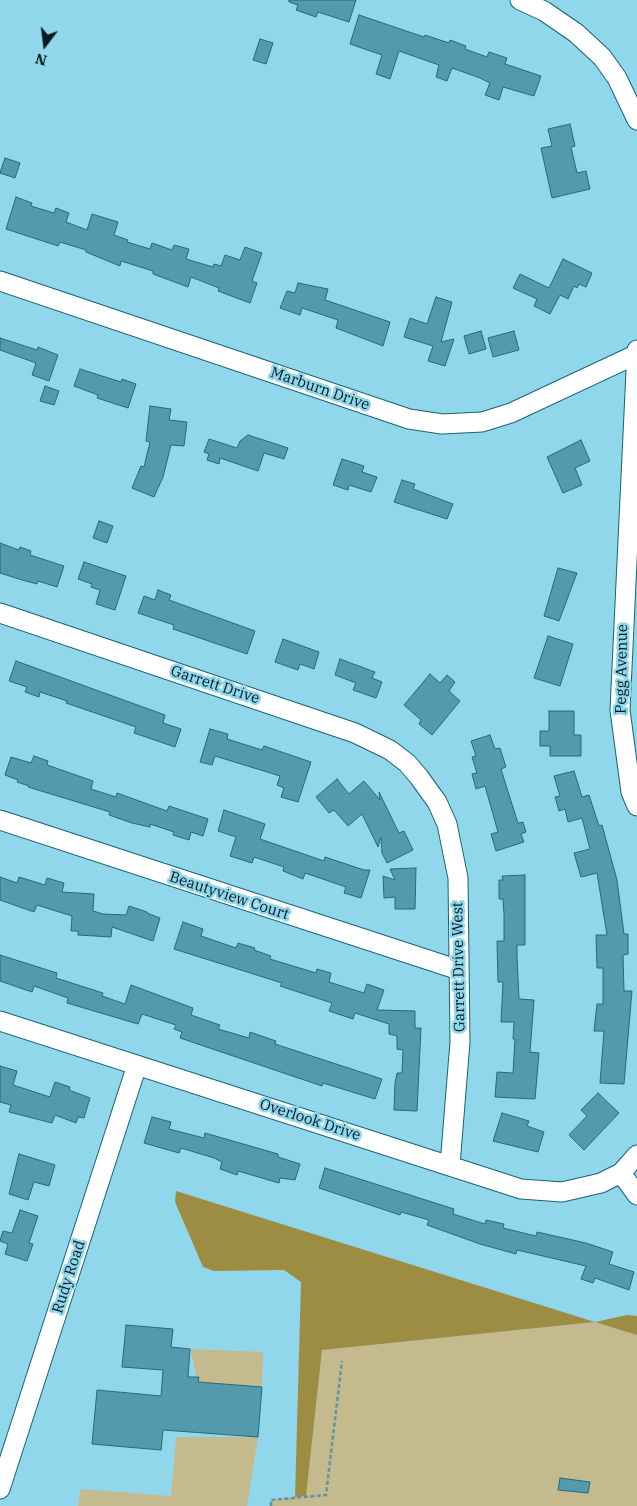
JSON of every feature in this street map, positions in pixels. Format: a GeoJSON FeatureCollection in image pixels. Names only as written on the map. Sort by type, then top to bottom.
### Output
{"type":"FeatureCollection","features":[{"type":"Feature","properties":{"kind":"street"},"geometry":{"type":"LineString","coordinates":[[520,0],[544,11],[576,33],[602,57],[632,90],[637,120]]}},
{"type":"Feature","properties":{"kind":"street","name":"Marburn Drive"},"geometry":{"type":"LineString","coordinates":[[0,281],[409,419],[442,424],[482,422],[511,413],[637,354]]}},
{"type":"Feature","properties":{"kind":"street","name":"Pegg Avenue"},"geometry":{"type":"LineString","coordinates":[[637,350],[620,710],[631,792],[637,806]]}},
{"type":"Feature","properties":{"kind":"street","name":"Garrett Drive"},"geometry":{"type":"LineString","coordinates":[[0,613],[355,733],[390,750],[407,763],[419,777]]}},
{"type":"Feature","properties":{"kind":"street","name":"Garrett Drive West"},"geometry":{"type":"LineString","coordinates":[[419,777],[447,824],[458,878],[460,1050],[450,1165]]}},
{"type":"Feature","properties":{"kind":"street","name":"Beautyview Court"},"geometry":{"type":"LineString","coordinates":[[0,820],[459,970]]}},
{"type":"Feature","properties":{"kind":"street","name":"Overlook Drive"},"geometry":{"type":"LineString","coordinates":[[0,1021],[521,1189],[562,1192],[601,1182],[621,1173]]}},
{"type":"Feature","properties":{"kind":"street","name":"Rudy Road"},"geometry":{"type":"LineString","coordinates":[[0,1489],[137,1065]]}},
{"type":"Feature","properties":{"kind":"street"},"geometry":{"type":"LineString","coordinates":[[637,1155],[621,1173],[637,1195]]}},
{"type":"Feature","properties":{"kind":"path"},"geometry":{"type":"LineString","coordinates":[[271,1506],[271,1500],[326,1495],[342,1361]]}},
{"type":"Feature","properties":{"kind":"shaded area"},"geometry":{"type":"Polygon","coordinates":[[[176,1191],[595,1322],[322,1350],[306,1496],[295,1497],[301,1282],[284,1270],[214,1271],[203,1267],[175,1202],[176,1191]]]}},
{"type":"Feature","properties":{"kind":"shaded area"},"geometry":{"type":"Polygon","coordinates":[[[627,1315],[637,1316],[637,1335],[595,1322],[627,1315]]]}},
{"type":"Feature","properties":{"kind":"shaded area"},"geometry":{"type":"Polygon","coordinates":[[[595,1322],[637,1335],[637,1506],[271,1506],[271,1500],[306,1496],[322,1350],[595,1322]]]}},
{"type":"Feature","properties":{"kind":"shaded area"},"geometry":{"type":"Polygon","coordinates":[[[190,1349],[263,1352],[262,1387],[198,1382],[190,1349]]]}},
{"type":"Feature","properties":{"kind":"shaded area"},"geometry":{"type":"Polygon","coordinates":[[[176,1437],[258,1437],[247,1506],[78,1506],[81,1489],[171,1496],[176,1437]]]}},
{"type":"Feature","properties":{"kind":"building"},"geometry":{"type":"Polygon","coordinates":[[[289,0],[356,0],[349,22],[318,12],[316,17],[296,10],[298,5],[289,2],[289,0]]]}},
{"type":"Feature","properties":{"kind":"building"},"geometry":{"type":"Polygon","coordinates":[[[359,15],[424,37],[425,35],[449,43],[450,40],[466,46],[465,49],[487,57],[489,52],[507,58],[505,64],[541,76],[534,96],[503,87],[499,100],[485,95],[490,83],[480,78],[452,68],[447,81],[436,77],[439,65],[399,51],[390,79],[376,74],[382,55],[350,44],[359,15]]]}},
{"type":"Feature","properties":{"kind":"building"},"geometry":{"type":"Polygon","coordinates":[[[260,39],[273,43],[266,64],[253,60],[260,39]]]}},
{"type":"Feature","properties":{"kind":"building"},"geometry":{"type":"Polygon","coordinates":[[[570,124],[575,146],[571,147],[577,173],[586,171],[590,189],[552,198],[541,148],[552,146],[548,129],[570,124]]]}},
{"type":"Feature","properties":{"kind":"building"},"geometry":{"type":"Polygon","coordinates":[[[5,158],[20,163],[15,178],[0,173],[5,158]]]}},
{"type":"Feature","properties":{"kind":"building"},"geometry":{"type":"Polygon","coordinates":[[[16,197],[32,203],[31,206],[54,213],[56,208],[69,213],[66,222],[87,230],[92,214],[118,222],[114,235],[128,240],[127,242],[150,249],[152,243],[172,250],[174,245],[189,249],[186,259],[213,267],[214,264],[221,266],[225,255],[240,260],[245,247],[262,253],[252,281],[257,283],[250,303],[218,291],[219,288],[191,277],[188,287],[153,274],[153,271],[121,261],[120,266],[86,252],[86,250],[60,242],[58,246],[6,229],[16,197]]]}},
{"type":"Feature","properties":{"kind":"building"},"geometry":{"type":"Polygon","coordinates":[[[563,259],[592,273],[586,287],[579,284],[577,288],[574,286],[568,299],[560,295],[550,314],[534,306],[537,299],[513,288],[520,274],[549,288],[563,259]]]}},
{"type":"Feature","properties":{"kind":"building"},"geometry":{"type":"Polygon","coordinates":[[[298,283],[328,289],[325,300],[390,322],[383,346],[336,328],[338,320],[302,308],[300,315],[280,308],[287,291],[295,293],[298,283]]]}},
{"type":"Feature","properties":{"kind":"building"},"geometry":{"type":"Polygon","coordinates":[[[436,297],[452,302],[441,342],[454,339],[445,366],[428,361],[433,346],[404,337],[410,318],[427,324],[436,297]]]}},
{"type":"Feature","properties":{"kind":"building"},"geometry":{"type":"Polygon","coordinates":[[[481,331],[486,349],[469,354],[464,336],[481,331]]]}},
{"type":"Feature","properties":{"kind":"building"},"geometry":{"type":"Polygon","coordinates":[[[514,331],[519,350],[493,357],[488,338],[514,331]]]}},
{"type":"Feature","properties":{"kind":"building"},"geometry":{"type":"Polygon","coordinates":[[[0,338],[37,350],[38,347],[58,355],[49,381],[32,375],[36,363],[0,350],[0,338]]]}},
{"type":"Feature","properties":{"kind":"building"},"geometry":{"type":"Polygon","coordinates":[[[80,369],[121,382],[122,379],[136,384],[128,408],[97,398],[98,395],[74,386],[80,369]]]}},
{"type":"Feature","properties":{"kind":"building"},"geometry":{"type":"Polygon","coordinates":[[[45,386],[59,391],[54,405],[40,401],[45,386]]]}},
{"type":"Feature","properties":{"kind":"building"},"geometry":{"type":"Polygon","coordinates":[[[150,406],[171,409],[169,420],[187,422],[184,446],[171,445],[163,477],[154,497],[132,488],[141,466],[144,467],[150,442],[146,441],[150,406]]]}},
{"type":"Feature","properties":{"kind":"building"},"geometry":{"type":"Polygon","coordinates":[[[248,435],[288,448],[284,459],[264,453],[258,471],[220,458],[219,464],[207,460],[209,454],[204,452],[209,439],[237,448],[240,441],[248,435]]]}},
{"type":"Feature","properties":{"kind":"building"},"geometry":{"type":"Polygon","coordinates":[[[581,440],[590,461],[575,468],[582,485],[563,493],[547,457],[581,440]]]}},
{"type":"Feature","properties":{"kind":"building"},"geometry":{"type":"Polygon","coordinates":[[[342,459],[364,466],[362,472],[377,477],[371,492],[349,485],[348,490],[333,485],[342,459]]]}},
{"type":"Feature","properties":{"kind":"building"},"geometry":{"type":"Polygon","coordinates":[[[402,480],[415,484],[413,489],[453,504],[447,519],[394,502],[402,480]]]}},
{"type":"Feature","properties":{"kind":"building"},"geometry":{"type":"Polygon","coordinates":[[[99,521],[113,526],[107,543],[93,538],[99,521]]]}},
{"type":"Feature","properties":{"kind":"building"},"geometry":{"type":"Polygon","coordinates":[[[0,543],[19,550],[20,547],[31,551],[30,555],[64,566],[57,587],[38,581],[37,584],[0,573],[0,543]]]}},
{"type":"Feature","properties":{"kind":"building"},"geometry":{"type":"Polygon","coordinates":[[[84,562],[126,576],[115,610],[96,604],[100,590],[91,587],[92,584],[78,579],[84,562]]]}},
{"type":"Feature","properties":{"kind":"building"},"geometry":{"type":"Polygon","coordinates":[[[558,568],[577,573],[559,621],[544,616],[558,568]]]}},
{"type":"Feature","properties":{"kind":"building"},"geometry":{"type":"Polygon","coordinates":[[[158,590],[171,595],[169,600],[255,631],[247,654],[173,629],[174,625],[138,613],[144,596],[155,600],[158,590]]]}},
{"type":"Feature","properties":{"kind":"building"},"geometry":{"type":"Polygon","coordinates":[[[548,636],[573,644],[560,686],[534,678],[548,636]]]}},
{"type":"Feature","properties":{"kind":"building"},"geometry":{"type":"Polygon","coordinates":[[[283,639],[319,652],[314,669],[300,664],[298,670],[275,662],[283,639]]]}},
{"type":"Feature","properties":{"kind":"building"},"geometry":{"type":"Polygon","coordinates":[[[340,659],[375,672],[372,678],[382,682],[376,698],[353,690],[356,683],[335,675],[340,659]]]}},
{"type":"Feature","properties":{"kind":"building"},"geometry":{"type":"Polygon","coordinates":[[[16,661],[165,715],[163,723],[181,729],[175,747],[134,733],[136,727],[66,703],[67,701],[40,692],[39,697],[25,692],[27,687],[9,681],[16,661]]]}},
{"type":"Feature","properties":{"kind":"building"},"geometry":{"type":"Polygon","coordinates":[[[430,674],[440,683],[447,675],[455,682],[449,691],[460,701],[432,735],[419,724],[421,720],[404,705],[430,674]]]}},
{"type":"Feature","properties":{"kind":"building"},"geometry":{"type":"Polygon","coordinates":[[[549,711],[574,711],[574,735],[581,735],[581,756],[550,756],[550,746],[540,746],[540,731],[549,731],[549,711]]]}},
{"type":"Feature","properties":{"kind":"building"},"geometry":{"type":"Polygon","coordinates":[[[210,729],[228,734],[227,739],[262,750],[264,746],[311,762],[298,802],[281,797],[284,788],[277,785],[280,776],[215,756],[212,765],[200,762],[210,729]]]}},
{"type":"Feature","properties":{"kind":"building"},"geometry":{"type":"Polygon","coordinates":[[[490,735],[495,749],[500,748],[506,767],[501,769],[518,823],[523,822],[526,832],[521,834],[524,842],[496,851],[491,834],[498,832],[485,786],[476,789],[472,774],[477,773],[472,757],[476,756],[471,741],[490,735]]]}},
{"type":"Feature","properties":{"kind":"building"},"geometry":{"type":"Polygon","coordinates":[[[34,756],[48,761],[47,765],[93,781],[91,789],[116,797],[117,793],[167,811],[169,806],[208,819],[203,836],[191,832],[189,840],[173,835],[174,832],[150,824],[150,827],[132,823],[109,815],[110,812],[28,787],[17,782],[18,780],[5,775],[11,757],[31,763],[34,756]]]}},
{"type":"Feature","properties":{"kind":"building"},"geometry":{"type":"Polygon","coordinates":[[[574,771],[582,797],[589,795],[599,826],[602,825],[617,880],[624,934],[628,934],[628,954],[623,955],[624,991],[632,991],[624,1084],[600,1083],[604,1031],[594,1031],[597,1004],[603,1004],[603,968],[597,968],[596,935],[607,935],[597,873],[581,877],[574,853],[590,849],[582,818],[568,822],[565,809],[559,811],[555,797],[560,796],[554,776],[574,771]]]}},
{"type":"Feature","properties":{"kind":"building"},"geometry":{"type":"Polygon","coordinates":[[[337,779],[349,794],[364,781],[380,800],[379,792],[399,833],[404,831],[413,850],[387,863],[382,853],[381,837],[378,847],[362,814],[348,826],[334,810],[329,813],[316,797],[337,779]]]}},
{"type":"Feature","properties":{"kind":"building"},"geometry":{"type":"Polygon","coordinates":[[[224,810],[265,824],[260,839],[324,861],[325,857],[364,870],[370,870],[361,898],[344,893],[346,887],[305,873],[303,879],[283,871],[284,867],[254,857],[252,863],[230,856],[236,837],[218,831],[224,810]]]}},
{"type":"Feature","properties":{"kind":"building"},"geometry":{"type":"Polygon","coordinates":[[[416,868],[415,909],[395,909],[395,897],[384,898],[383,876],[395,880],[390,869],[416,868]]]}},
{"type":"Feature","properties":{"kind":"building"},"geometry":{"type":"Polygon","coordinates":[[[525,875],[525,945],[517,945],[517,957],[519,999],[534,1000],[530,1052],[539,1053],[535,1099],[495,1097],[497,1072],[513,1073],[515,1039],[513,1039],[514,1022],[501,1022],[503,982],[498,982],[497,941],[504,941],[504,914],[503,899],[499,899],[499,880],[503,880],[502,876],[525,875]]]}},
{"type":"Feature","properties":{"kind":"building"},"geometry":{"type":"Polygon","coordinates":[[[0,877],[17,883],[19,877],[45,885],[47,878],[64,883],[62,892],[94,894],[93,911],[103,914],[126,915],[129,906],[147,912],[160,918],[153,941],[112,927],[111,937],[78,935],[78,931],[71,931],[72,916],[37,905],[34,912],[0,900],[0,877]]]}},
{"type":"Feature","properties":{"kind":"building"},"geometry":{"type":"Polygon","coordinates":[[[183,922],[203,929],[201,936],[236,948],[238,943],[255,948],[254,950],[271,956],[270,959],[316,973],[317,969],[331,973],[329,982],[364,993],[367,984],[384,990],[377,1010],[415,1011],[415,1028],[421,1028],[417,1111],[394,1110],[395,1083],[397,1073],[402,1073],[403,1050],[397,1049],[397,1036],[389,1034],[389,1024],[355,1013],[353,1019],[329,1011],[332,1003],[280,986],[282,983],[174,949],[183,922]]]}},
{"type":"Feature","properties":{"kind":"building"},"geometry":{"type":"Polygon","coordinates":[[[0,955],[57,973],[56,978],[103,993],[102,996],[125,1004],[131,985],[193,1008],[191,1015],[220,1025],[218,1029],[249,1038],[250,1032],[276,1041],[275,1044],[382,1079],[375,1099],[323,1083],[322,1086],[180,1038],[182,1032],[174,1029],[176,1025],[142,1014],[138,1024],[67,1003],[68,998],[34,986],[32,992],[0,981],[0,955]]]}},
{"type":"Feature","properties":{"kind":"building"},"geometry":{"type":"Polygon","coordinates":[[[0,1066],[17,1071],[13,1085],[50,1097],[55,1082],[70,1087],[69,1090],[90,1098],[84,1118],[78,1117],[76,1123],[55,1115],[52,1123],[9,1112],[11,1105],[0,1102],[0,1066]]]}},
{"type":"Feature","properties":{"kind":"building"},"geometry":{"type":"Polygon","coordinates":[[[598,1093],[619,1113],[584,1150],[569,1135],[587,1116],[581,1110],[598,1093]]]}},
{"type":"Feature","properties":{"kind":"building"},"geometry":{"type":"Polygon","coordinates":[[[502,1113],[529,1121],[527,1126],[544,1132],[538,1152],[493,1141],[502,1113]]]}},
{"type":"Feature","properties":{"kind":"building"},"geometry":{"type":"Polygon","coordinates":[[[152,1117],[171,1122],[169,1129],[204,1138],[205,1133],[278,1154],[278,1157],[300,1164],[295,1180],[280,1178],[279,1183],[238,1171],[237,1175],[220,1169],[222,1162],[214,1158],[181,1148],[179,1153],[144,1143],[152,1117]]]}},
{"type":"Feature","properties":{"kind":"building"},"geometry":{"type":"Polygon","coordinates":[[[19,1154],[55,1165],[49,1186],[34,1182],[28,1200],[9,1194],[19,1154]]]}},
{"type":"Feature","properties":{"kind":"building"},"geometry":{"type":"Polygon","coordinates":[[[325,1168],[454,1209],[453,1214],[485,1224],[486,1220],[504,1224],[503,1228],[536,1236],[537,1232],[586,1243],[613,1252],[609,1264],[634,1272],[629,1290],[595,1278],[593,1283],[581,1279],[586,1266],[517,1250],[516,1254],[480,1244],[427,1225],[429,1220],[401,1212],[400,1215],[319,1188],[325,1168]]]}},
{"type":"Feature","properties":{"kind":"building"},"geometry":{"type":"Polygon","coordinates":[[[20,1210],[38,1216],[29,1243],[33,1244],[27,1261],[5,1254],[8,1244],[0,1241],[3,1231],[12,1233],[20,1210]]]}},
{"type":"Feature","properties":{"kind":"building"},"geometry":{"type":"Polygon","coordinates":[[[126,1325],[173,1329],[171,1347],[190,1349],[188,1377],[199,1377],[198,1382],[262,1387],[258,1437],[163,1430],[161,1450],[92,1444],[97,1390],[161,1396],[163,1370],[122,1367],[126,1325]]]}},
{"type":"Feature","properties":{"kind":"building"},"geometry":{"type":"Polygon","coordinates":[[[560,1478],[590,1482],[588,1493],[558,1490],[560,1478]]]}}]}
